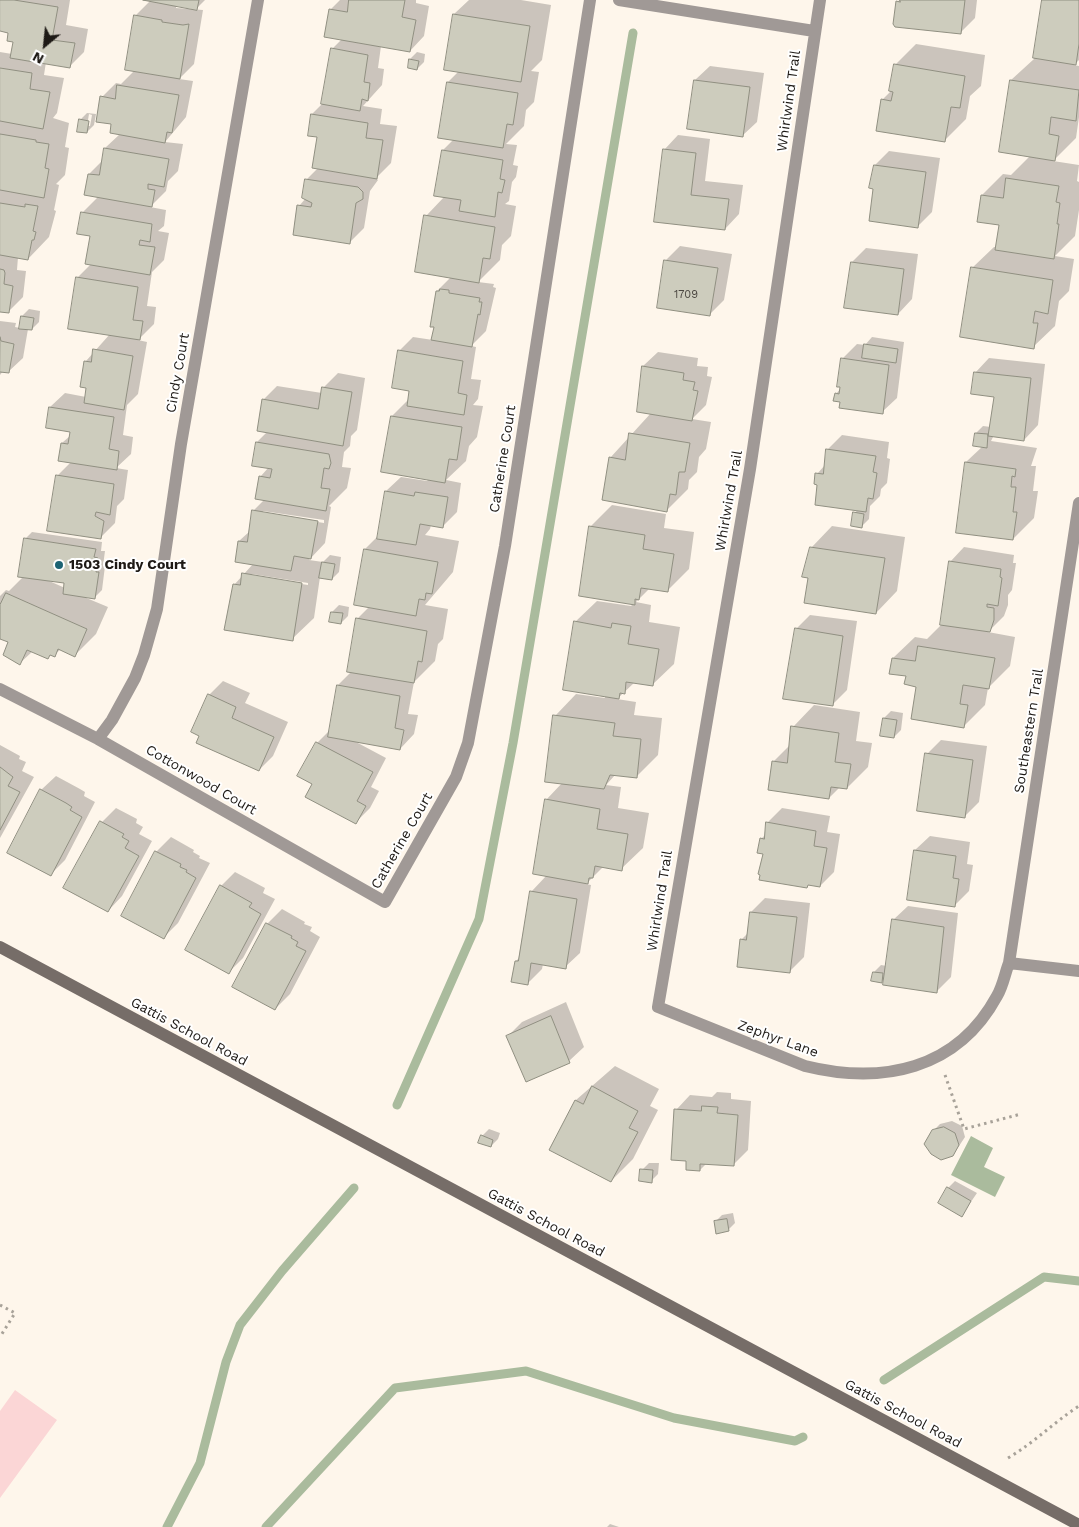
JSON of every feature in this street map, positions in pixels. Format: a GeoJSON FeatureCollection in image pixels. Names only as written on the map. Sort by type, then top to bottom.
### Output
{"type":"FeatureCollection","features":[{"type":"Feature","properties":{"kind":"main road","name":"Gattis School Road"},"geometry":{"type":"LineString","coordinates":[[0,947],[1079,1525]]}},
{"type":"Feature","properties":{"kind":"street","name":"Cindy Court"},"geometry":{"type":"LineString","coordinates":[[98,739],[112,720],[135,678],[144,655],[157,609],[181,444],[258,0]]}},
{"type":"Feature","properties":{"kind":"street","name":"Catherine Court"},"geometry":{"type":"LineString","coordinates":[[385,902],[456,777],[468,743],[505,546],[590,0]]}},
{"type":"Feature","properties":{"kind":"street"},"geometry":{"type":"LineString","coordinates":[[618,0],[814,31]]}},
{"type":"Feature","properties":{"kind":"street","name":"Whirlwind Trail"},"geometry":{"type":"LineString","coordinates":[[658,1007],[750,469],[820,0]]}},
{"type":"Feature","properties":{"kind":"street","name":"Southeastern Trail"},"geometry":{"type":"LineString","coordinates":[[1009,963],[1079,503]]}},
{"type":"Feature","properties":{"kind":"street","name":"Cottonwood Court"},"geometry":{"type":"LineString","coordinates":[[0,689],[98,739],[385,902]]}},
{"type":"Feature","properties":{"kind":"street"},"geometry":{"type":"LineString","coordinates":[[1009,963],[1079,971]]}},
{"type":"Feature","properties":{"kind":"street","name":"Zephyr Lane"},"geometry":{"type":"LineString","coordinates":[[658,1007],[749,1046],[805,1066],[823,1071],[880,1074],[907,1070],[940,1056],[959,1045],[982,1021],[998,994],[1009,963]]}},
{"type":"Feature","properties":{"kind":"path"},"geometry":{"type":"LineString","coordinates":[[940,1056],[964,1129],[1021,1114]]}},
{"type":"Feature","properties":{"kind":"path"},"geometry":{"type":"LineString","coordinates":[[0,1305],[15,1313],[0,1337]]}},
{"type":"Feature","properties":{"kind":"path"},"geometry":{"type":"LineString","coordinates":[[1008,1458],[1034,1443],[1060,1419],[1079,1406]]}},
{"type":"Feature","properties":{"kind":"shaded area"},"geometry":{"type":"Polygon","coordinates":[[[971,1136],[993,1148],[984,1167],[1005,1177],[995,1197],[951,1175],[971,1136]]]}},
{"type":"Feature","properties":{"kind":"shaded area"},"geometry":{"type":"Polygon","coordinates":[[[15,1390],[57,1420],[0,1498],[0,1411],[15,1390]]]}},
{"type":"Feature","properties":{"kind":"building"},"geometry":{"type":"Polygon","coordinates":[[[0,0],[14,0],[58,7],[52,40],[75,43],[70,68],[10,58],[13,42],[7,41],[8,33],[0,31],[0,0]]]}},
{"type":"Feature","properties":{"kind":"building"},"geometry":{"type":"Polygon","coordinates":[[[143,0],[199,0],[197,10],[143,0]]]}},
{"type":"Feature","properties":{"kind":"building"},"geometry":{"type":"Polygon","coordinates":[[[349,0],[405,0],[402,17],[416,20],[410,52],[324,37],[329,9],[347,12],[349,0]]]}},
{"type":"Feature","properties":{"kind":"building"},"geometry":{"type":"Polygon","coordinates":[[[900,0],[965,0],[961,34],[895,27],[893,24],[896,1],[900,2],[900,0]]]}},
{"type":"Feature","properties":{"kind":"building"},"geometry":{"type":"Polygon","coordinates":[[[1042,0],[1079,0],[1079,44],[1076,65],[1033,58],[1042,0]]]}},
{"type":"Feature","properties":{"kind":"building"},"geometry":{"type":"Polygon","coordinates":[[[453,14],[530,26],[521,82],[444,70],[453,14]]]}},
{"type":"Feature","properties":{"kind":"building"},"geometry":{"type":"Polygon","coordinates":[[[134,15],[162,20],[162,22],[189,24],[180,79],[125,70],[134,15]]]}},
{"type":"Feature","properties":{"kind":"building"},"geometry":{"type":"Polygon","coordinates":[[[331,48],[368,55],[364,82],[370,83],[368,101],[362,99],[360,111],[321,104],[331,48]]]}},
{"type":"Feature","properties":{"kind":"building"},"geometry":{"type":"Polygon","coordinates":[[[409,59],[419,61],[417,70],[408,68],[409,59]]]}},
{"type":"Feature","properties":{"kind":"building"},"geometry":{"type":"Polygon","coordinates":[[[894,64],[965,76],[960,108],[951,107],[945,142],[876,131],[881,99],[891,101],[893,92],[889,91],[894,64]]]}},
{"type":"Feature","properties":{"kind":"building"},"geometry":{"type":"Polygon","coordinates":[[[0,68],[32,73],[30,89],[50,92],[43,129],[0,121],[0,68]]]}},
{"type":"Feature","properties":{"kind":"building"},"geometry":{"type":"Polygon","coordinates":[[[694,80],[750,87],[743,137],[687,129],[694,80]]]}},
{"type":"Feature","properties":{"kind":"building"},"geometry":{"type":"Polygon","coordinates":[[[1010,80],[1079,90],[1076,121],[1051,117],[1049,134],[1059,136],[1055,161],[999,152],[1010,80]]]}},
{"type":"Feature","properties":{"kind":"building"},"geometry":{"type":"Polygon","coordinates":[[[447,82],[518,93],[513,125],[507,124],[503,148],[438,138],[447,82]]]}},
{"type":"Feature","properties":{"kind":"building"},"geometry":{"type":"Polygon","coordinates":[[[117,85],[179,95],[172,133],[167,132],[165,143],[110,133],[111,124],[96,122],[100,96],[115,99],[117,85]]]}},
{"type":"Feature","properties":{"kind":"building"},"geometry":{"type":"Polygon","coordinates":[[[311,114],[368,123],[366,138],[383,140],[377,179],[312,168],[317,137],[308,136],[311,114]]]}},
{"type":"Feature","properties":{"kind":"building"},"geometry":{"type":"Polygon","coordinates":[[[79,119],[89,121],[87,133],[77,132],[79,119]]]}},
{"type":"Feature","properties":{"kind":"building"},"geometry":{"type":"Polygon","coordinates":[[[0,134],[49,144],[45,168],[49,169],[44,198],[0,190],[0,134]]]}},
{"type":"Feature","properties":{"kind":"building"},"geometry":{"type":"Polygon","coordinates":[[[104,148],[169,159],[164,187],[148,184],[148,189],[155,190],[152,207],[84,195],[88,174],[99,175],[104,148]]]}},
{"type":"Feature","properties":{"kind":"building"},"geometry":{"type":"Polygon","coordinates":[[[663,149],[696,153],[691,195],[729,199],[725,230],[654,222],[663,149]]]}},
{"type":"Feature","properties":{"kind":"building"},"geometry":{"type":"Polygon","coordinates":[[[442,150],[503,160],[500,179],[505,180],[502,193],[498,192],[495,217],[459,211],[461,200],[434,196],[442,150]]]}},
{"type":"Feature","properties":{"kind":"building"},"geometry":{"type":"Polygon","coordinates":[[[874,165],[926,172],[918,228],[869,221],[873,189],[869,188],[874,165]]]}},
{"type":"Feature","properties":{"kind":"building"},"geometry":{"type":"Polygon","coordinates":[[[1006,178],[1059,186],[1056,202],[1060,203],[1057,224],[1059,224],[1054,259],[995,250],[999,225],[977,222],[981,195],[1003,198],[1006,178]]]}},
{"type":"Feature","properties":{"kind":"building"},"geometry":{"type":"Polygon","coordinates":[[[305,179],[358,187],[363,192],[363,199],[356,203],[350,244],[293,235],[297,205],[311,207],[312,203],[302,198],[305,179]]]}},
{"type":"Feature","properties":{"kind":"building"},"geometry":{"type":"Polygon","coordinates":[[[0,203],[25,207],[25,204],[38,206],[33,231],[36,232],[34,240],[32,240],[28,260],[0,255],[0,203]]]}},
{"type":"Feature","properties":{"kind":"building"},"geometry":{"type":"Polygon","coordinates":[[[81,212],[152,224],[150,242],[140,240],[139,245],[155,247],[150,275],[85,264],[90,236],[77,234],[81,212]]]}},
{"type":"Feature","properties":{"kind":"building"},"geometry":{"type":"Polygon","coordinates":[[[424,215],[495,227],[490,259],[483,258],[479,283],[415,272],[424,215]]]}},
{"type":"Feature","properties":{"kind":"building"},"geometry":{"type":"Polygon","coordinates":[[[664,260],[718,268],[710,316],[657,308],[664,260]]]}},
{"type":"Feature","properties":{"kind":"building"},"geometry":{"type":"Polygon","coordinates":[[[851,262],[904,269],[898,315],[844,308],[851,262]]]}},
{"type":"Feature","properties":{"kind":"building"},"geometry":{"type":"Polygon","coordinates":[[[971,267],[1053,280],[1048,314],[1035,311],[1033,323],[1038,323],[1034,349],[960,337],[971,267]]]}},
{"type":"Feature","properties":{"kind":"building"},"geometry":{"type":"Polygon","coordinates":[[[0,269],[4,270],[5,273],[4,284],[13,286],[9,313],[0,312],[0,269]]]}},
{"type":"Feature","properties":{"kind":"building"},"geometry":{"type":"Polygon","coordinates":[[[76,277],[138,287],[133,320],[143,321],[140,340],[68,329],[76,277]]]}},
{"type":"Feature","properties":{"kind":"building"},"geometry":{"type":"Polygon","coordinates":[[[440,289],[449,290],[449,293],[480,298],[479,302],[482,302],[480,315],[478,314],[472,347],[431,340],[434,327],[430,327],[436,291],[440,289]]]}},
{"type":"Feature","properties":{"kind":"building"},"geometry":{"type":"Polygon","coordinates":[[[21,316],[34,318],[32,330],[19,329],[21,316]]]}},
{"type":"Feature","properties":{"kind":"building"},"geometry":{"type":"Polygon","coordinates":[[[0,337],[1,341],[14,344],[9,373],[0,372],[0,337]]]}},
{"type":"Feature","properties":{"kind":"building"},"geometry":{"type":"Polygon","coordinates":[[[864,344],[898,349],[896,363],[862,358],[864,344]]]}},
{"type":"Feature","properties":{"kind":"building"},"geometry":{"type":"Polygon","coordinates":[[[93,349],[133,356],[124,410],[84,403],[86,388],[80,387],[84,361],[91,362],[93,349]]]}},
{"type":"Feature","properties":{"kind":"building"},"geometry":{"type":"Polygon","coordinates":[[[398,350],[463,361],[458,393],[467,395],[464,415],[407,406],[409,391],[392,388],[398,350]]]}},
{"type":"Feature","properties":{"kind":"building"},"geometry":{"type":"Polygon","coordinates":[[[841,358],[889,365],[883,414],[839,408],[840,402],[833,401],[835,393],[839,394],[840,387],[837,387],[841,358]]]}},
{"type":"Feature","properties":{"kind":"building"},"geometry":{"type":"Polygon","coordinates":[[[642,366],[684,373],[683,380],[695,382],[693,390],[698,391],[692,421],[637,412],[642,366]]]}},
{"type":"Feature","properties":{"kind":"building"},"geometry":{"type":"Polygon","coordinates":[[[974,372],[1031,378],[1024,441],[988,436],[994,397],[971,394],[974,372]]]}},
{"type":"Feature","properties":{"kind":"building"},"geometry":{"type":"Polygon","coordinates":[[[322,387],[352,392],[343,446],[257,431],[262,399],[318,409],[322,387]]]}},
{"type":"Feature","properties":{"kind":"building"},"geometry":{"type":"Polygon","coordinates":[[[49,407],[114,417],[109,449],[119,451],[117,470],[58,461],[61,443],[68,444],[70,432],[46,428],[49,407]]]}},
{"type":"Feature","properties":{"kind":"building"},"geometry":{"type":"Polygon","coordinates":[[[391,416],[462,427],[457,460],[449,459],[445,483],[381,472],[391,416]]]}},
{"type":"Feature","properties":{"kind":"building"},"geometry":{"type":"Polygon","coordinates":[[[629,433],[690,443],[685,472],[679,472],[676,495],[670,494],[667,512],[602,500],[609,457],[625,460],[629,433]]]}},
{"type":"Feature","properties":{"kind":"building"},"geometry":{"type":"Polygon","coordinates":[[[975,433],[988,434],[987,448],[973,446],[975,433]]]}},
{"type":"Feature","properties":{"kind":"building"},"geometry":{"type":"Polygon","coordinates":[[[256,442],[329,454],[331,463],[329,469],[324,468],[321,488],[330,489],[326,511],[255,499],[259,476],[270,478],[272,469],[252,466],[256,442]]]}},
{"type":"Feature","properties":{"kind":"building"},"geometry":{"type":"Polygon","coordinates":[[[826,449],[876,456],[873,472],[877,473],[873,499],[868,498],[866,512],[815,505],[817,485],[814,484],[815,473],[823,474],[826,449]]]}},
{"type":"Feature","properties":{"kind":"building"},"geometry":{"type":"Polygon","coordinates":[[[965,462],[1016,469],[1015,477],[1012,476],[1011,487],[1016,487],[1013,512],[1017,512],[1013,540],[956,533],[965,462]]]}},
{"type":"Feature","properties":{"kind":"building"},"geometry":{"type":"Polygon","coordinates":[[[56,475],[114,484],[110,515],[96,512],[95,516],[104,521],[101,539],[47,531],[56,475]]]}},
{"type":"Feature","properties":{"kind":"building"},"geometry":{"type":"Polygon","coordinates":[[[385,491],[414,496],[415,492],[448,497],[443,528],[420,524],[416,545],[377,539],[385,491]]]}},
{"type":"Feature","properties":{"kind":"building"},"geometry":{"type":"Polygon","coordinates":[[[252,510],[318,521],[311,559],[294,556],[291,571],[235,562],[238,541],[247,542],[252,510]]]}},
{"type":"Feature","properties":{"kind":"building"},"geometry":{"type":"Polygon","coordinates":[[[853,512],[864,514],[862,528],[851,526],[853,512]]]}},
{"type":"Feature","properties":{"kind":"building"},"geometry":{"type":"Polygon","coordinates":[[[589,526],[645,535],[643,549],[674,554],[668,592],[641,588],[639,600],[635,599],[635,605],[579,596],[589,526]]]}},
{"type":"Feature","properties":{"kind":"building","name":"1503 Cindy Court"},"geometry":{"type":"Polygon","coordinates":[[[24,538],[96,549],[94,557],[98,558],[96,572],[99,572],[95,599],[63,594],[64,583],[18,577],[24,538]]]}},
{"type":"Feature","properties":{"kind":"building"},"geometry":{"type":"Polygon","coordinates":[[[810,547],[885,558],[876,614],[804,603],[808,578],[802,577],[810,547]]]}},
{"type":"Feature","properties":{"kind":"building"},"geometry":{"type":"Polygon","coordinates":[[[364,549],[438,562],[432,594],[426,593],[425,600],[419,599],[416,616],[354,605],[364,549]]]}},
{"type":"Feature","properties":{"kind":"building"},"geometry":{"type":"Polygon","coordinates":[[[949,561],[1001,569],[1000,577],[1002,578],[998,606],[987,604],[987,607],[994,608],[994,620],[990,632],[940,625],[949,561]]]}},
{"type":"Feature","properties":{"kind":"building"},"geometry":{"type":"Polygon","coordinates":[[[322,562],[335,564],[332,580],[319,578],[322,562]]]}},
{"type":"Feature","properties":{"kind":"building"},"geometry":{"type":"Polygon","coordinates":[[[242,573],[302,583],[293,641],[224,630],[233,584],[240,585],[242,573]]]}},
{"type":"Feature","properties":{"kind":"building"},"geometry":{"type":"Polygon","coordinates":[[[6,593],[87,629],[75,657],[58,649],[55,657],[50,655],[48,659],[27,650],[20,665],[3,655],[8,642],[0,639],[0,605],[6,593]]]}},
{"type":"Feature","properties":{"kind":"building"},"geometry":{"type":"Polygon","coordinates":[[[331,612],[343,613],[341,624],[329,622],[331,612]]]}},
{"type":"Feature","properties":{"kind":"building"},"geometry":{"type":"Polygon","coordinates":[[[356,618],[427,631],[422,662],[418,661],[414,683],[347,672],[356,618]]]}},
{"type":"Feature","properties":{"kind":"building"},"geometry":{"type":"Polygon","coordinates":[[[574,621],[611,628],[612,623],[631,626],[628,644],[659,649],[653,686],[626,682],[625,694],[620,693],[619,699],[563,690],[574,621]]]}},
{"type":"Feature","properties":{"kind":"building"},"geometry":{"type":"Polygon","coordinates":[[[795,628],[843,636],[833,706],[783,699],[795,628]]]}},
{"type":"Feature","properties":{"kind":"building"},"geometry":{"type":"Polygon","coordinates":[[[918,646],[995,658],[989,689],[963,685],[960,704],[968,705],[964,728],[911,719],[916,687],[904,684],[906,676],[889,674],[892,658],[915,661],[918,646]]]}},
{"type":"Feature","properties":{"kind":"building"},"geometry":{"type":"Polygon","coordinates":[[[337,685],[400,696],[395,728],[404,730],[400,750],[328,737],[337,685]]]}},
{"type":"Feature","properties":{"kind":"building"},"geometry":{"type":"Polygon","coordinates":[[[208,694],[236,707],[232,718],[274,737],[259,771],[196,743],[199,736],[191,732],[208,694]]]}},
{"type":"Feature","properties":{"kind":"building"},"geometry":{"type":"Polygon","coordinates":[[[553,715],[615,723],[613,736],[641,739],[637,778],[610,775],[604,789],[545,782],[553,715]]]}},
{"type":"Feature","properties":{"kind":"building"},"geometry":{"type":"Polygon","coordinates":[[[883,718],[897,720],[894,738],[880,736],[883,718]]]}},
{"type":"Feature","properties":{"kind":"building"},"geometry":{"type":"Polygon","coordinates":[[[791,726],[839,733],[835,762],[851,764],[847,789],[831,787],[829,799],[768,790],[772,761],[787,763],[791,726]]]}},
{"type":"Feature","properties":{"kind":"building"},"geometry":{"type":"Polygon","coordinates":[[[316,742],[373,772],[357,801],[366,806],[356,824],[305,797],[312,784],[297,776],[316,742]]]}},
{"type":"Feature","properties":{"kind":"building"},"geometry":{"type":"Polygon","coordinates":[[[925,753],[973,760],[965,818],[917,811],[925,753]]]}},
{"type":"Feature","properties":{"kind":"building"},"geometry":{"type":"Polygon","coordinates":[[[0,767],[13,777],[8,786],[20,792],[0,830],[0,767]]]}},
{"type":"Feature","properties":{"kind":"building"},"geometry":{"type":"Polygon","coordinates":[[[40,789],[72,807],[70,810],[82,817],[51,876],[7,853],[40,789]]]}},
{"type":"Feature","properties":{"kind":"building"},"geometry":{"type":"Polygon","coordinates":[[[545,799],[600,809],[597,829],[628,834],[622,871],[595,866],[593,878],[589,878],[588,884],[533,874],[545,799]]]}},
{"type":"Feature","properties":{"kind":"building"},"geometry":{"type":"Polygon","coordinates":[[[100,821],[124,834],[122,837],[129,841],[125,848],[139,856],[108,912],[63,888],[100,821]]]}},
{"type":"Feature","properties":{"kind":"building"},"geometry":{"type":"Polygon","coordinates":[[[766,822],[816,831],[814,846],[827,848],[820,887],[808,885],[807,888],[759,880],[760,875],[758,874],[763,854],[757,853],[760,838],[764,839],[766,822]]]}},
{"type":"Feature","properties":{"kind":"building"},"geometry":{"type":"Polygon","coordinates":[[[914,850],[956,856],[953,878],[959,879],[955,907],[907,900],[914,850]]]}},
{"type":"Feature","properties":{"kind":"building"},"geometry":{"type":"Polygon","coordinates":[[[155,851],[181,864],[180,867],[196,878],[164,939],[121,916],[155,851]]]}},
{"type":"Feature","properties":{"kind":"building"},"geometry":{"type":"Polygon","coordinates":[[[220,885],[252,903],[249,907],[261,914],[229,974],[185,950],[220,885]]]}},
{"type":"Feature","properties":{"kind":"building"},"geometry":{"type":"Polygon","coordinates":[[[530,891],[577,899],[566,969],[531,963],[528,985],[511,982],[515,961],[518,961],[530,891]]]}},
{"type":"Feature","properties":{"kind":"building"},"geometry":{"type":"Polygon","coordinates":[[[750,912],[797,917],[790,973],[737,967],[740,939],[746,940],[750,912]]]}},
{"type":"Feature","properties":{"kind":"building"},"geometry":{"type":"Polygon","coordinates":[[[892,919],[944,927],[937,993],[883,985],[892,919]]]}},
{"type":"Feature","properties":{"kind":"building"},"geometry":{"type":"Polygon","coordinates":[[[266,923],[292,936],[291,938],[298,942],[296,946],[306,951],[275,1010],[232,987],[266,923]]]}},
{"type":"Feature","properties":{"kind":"building"},"geometry":{"type":"Polygon","coordinates":[[[873,972],[883,973],[882,983],[871,981],[873,972]]]}},
{"type":"Feature","properties":{"kind":"building"},"geometry":{"type":"Polygon","coordinates":[[[551,1016],[570,1063],[526,1082],[506,1036],[551,1016]]]}},
{"type":"Feature","properties":{"kind":"building"},"geometry":{"type":"Polygon","coordinates":[[[592,1086],[638,1111],[629,1128],[638,1132],[611,1182],[549,1150],[575,1100],[583,1104],[592,1086]]]}},
{"type":"Feature","properties":{"kind":"building"},"geometry":{"type":"Polygon","coordinates":[[[702,1106],[718,1107],[717,1113],[738,1115],[734,1166],[700,1164],[700,1171],[686,1170],[686,1161],[671,1160],[674,1109],[701,1111],[702,1106]]]}},
{"type":"Feature","properties":{"kind":"building"},"geometry":{"type":"Polygon","coordinates":[[[944,1127],[955,1133],[959,1145],[953,1156],[941,1160],[931,1154],[924,1144],[932,1130],[944,1127]]]}},
{"type":"Feature","properties":{"kind":"building"},"geometry":{"type":"Polygon","coordinates":[[[481,1135],[493,1140],[491,1147],[478,1143],[481,1135]]]}},
{"type":"Feature","properties":{"kind":"building"},"geometry":{"type":"Polygon","coordinates":[[[640,1169],[653,1170],[652,1183],[639,1181],[640,1169]]]}},
{"type":"Feature","properties":{"kind":"building"},"geometry":{"type":"Polygon","coordinates":[[[947,1187],[971,1201],[962,1217],[938,1203],[947,1187]]]}},
{"type":"Feature","properties":{"kind":"building"},"geometry":{"type":"Polygon","coordinates":[[[727,1219],[729,1231],[716,1234],[714,1221],[727,1219]]]}},
{"type":"Feature","properties":{"kind":"waterway"},"geometry":{"type":"LineString","coordinates":[[397,1105],[479,919],[513,743],[633,33]]}},
{"type":"Feature","properties":{"kind":"waterway"},"geometry":{"type":"LineString","coordinates":[[167,1527],[200,1463],[226,1362],[240,1325],[282,1271],[354,1188]]}},
{"type":"Feature","properties":{"kind":"waterway"},"geometry":{"type":"LineString","coordinates":[[884,1380],[1044,1277],[1079,1281]]}},
{"type":"Feature","properties":{"kind":"waterway"},"geometry":{"type":"LineString","coordinates":[[266,1527],[395,1388],[526,1371],[674,1418],[795,1441],[803,1437]]}},
{"type":"Feature","properties":{"kind":"place","name":"1503 Cindy Court"},"geometry":{"type":"Point","coordinates":[59,565]}}]}
